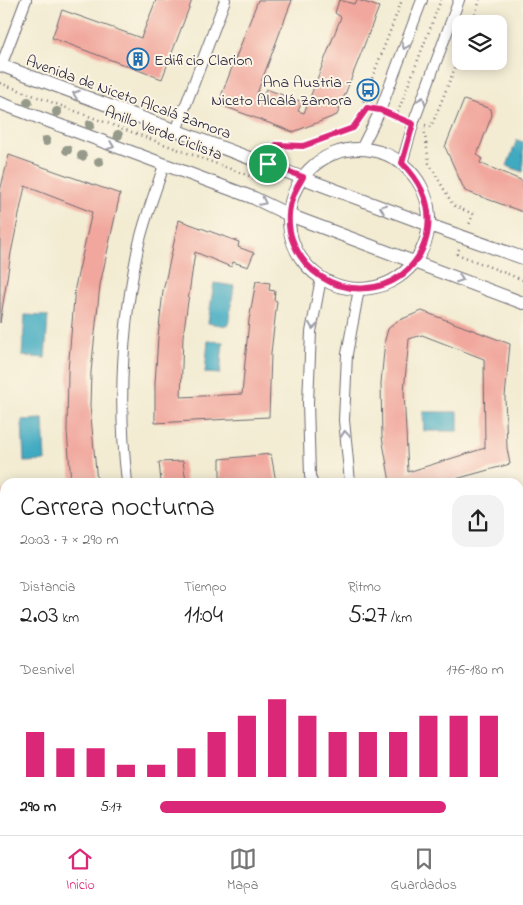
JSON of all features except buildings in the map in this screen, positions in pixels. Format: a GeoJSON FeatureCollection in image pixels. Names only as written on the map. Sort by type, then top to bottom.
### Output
{"type":"FeatureCollection","features":[{"type":"Feature","properties":{"kind":"street"},"geometry":{"type":"LineString","coordinates":[[1,65],[26,0]]}},
{"type":"Feature","properties":{"kind":"street"},"geometry":{"type":"LineString","coordinates":[[176,131],[225,0]]}},
{"type":"Feature","properties":{"kind":"street"},"geometry":{"type":"LineString","coordinates":[[361,149],[381,109],[422,0]]}},
{"type":"Feature","properties":{"kind":"street"},"geometry":{"type":"LineString","coordinates":[[402,163],[413,124],[460,0]]}},
{"type":"Feature","properties":{"kind":"street","name":"Avenida de Niceto Alcalá Zamora"},"geometry":{"type":"LineString","coordinates":[[1,65],[429,225],[523,258]]}},
{"type":"Feature","properties":{"kind":"street"},"geometry":{"type":"LineString","coordinates":[[0,103],[254,198],[289,215],[523,302]]}},
{"type":"Feature","properties":{"kind":"street"},"geometry":{"type":"LineString","coordinates":[[361,149],[382,153],[402,163],[414,175],[423,190],[428,207],[429,225],[425,244],[415,262],[399,277],[380,286],[359,289],[339,286],[320,278],[306,266],[296,250],[290,233],[289,215],[293,195],[303,177],[319,162],[339,152],[361,149]]}},
{"type":"Feature","properties":{"kind":"street"},"geometry":{"type":"LineString","coordinates":[[127,478],[122,418],[122,366],[127,322],[138,247],[164,165]]}},
{"type":"Feature","properties":{"kind":"street"},"geometry":{"type":"LineString","coordinates":[[312,478],[308,402],[311,332],[320,278]]}},
{"type":"Feature","properties":{"kind":"street"},"geometry":{"type":"LineString","coordinates":[[350,478],[344,420],[347,364],[359,289]]}},
{"type":"Feature","properties":{"kind":"path"},"geometry":{"type":"LineString","coordinates":[[402,0],[363,102],[424,128],[429,163],[453,205],[472,214],[457,254],[523,280]]}},
{"type":"Feature","properties":{"kind":"path"},"geometry":{"type":"LineString","coordinates":[[396,117],[440,0]]}},
{"type":"Feature","properties":{"kind":"path"},"geometry":{"type":"LineString","coordinates":[[475,15],[480,0]]}},
{"type":"Feature","properties":{"kind":"path"},"geometry":{"type":"LineString","coordinates":[[425,124],[430,127],[454,70]]}},
{"type":"Feature","properties":{"kind":"path","name":"Anillo Verde Ciclista"},"geometry":{"type":"LineString","coordinates":[[0,83],[260,180],[276,145],[303,146],[353,128],[367,108],[381,109]]}},
{"type":"Feature","properties":{"kind":"path"},"geometry":{"type":"LineString","coordinates":[[381,109],[403,116]]}},
{"type":"Feature","properties":{"kind":"water"},"geometry":{"type":"Polygon","coordinates":[[[517,140],[523,142],[523,172],[507,166],[517,140]]]}},
{"type":"Feature","properties":{"kind":"water"},"geometry":{"type":"Polygon","coordinates":[[[214,283],[234,286],[228,326],[208,323],[214,283]]]}},
{"type":"Feature","properties":{"kind":"water"},"geometry":{"type":"Polygon","coordinates":[[[25,315],[48,316],[45,358],[22,356],[25,315]]]}},
{"type":"Feature","properties":{"kind":"water"},"geometry":{"type":"Polygon","coordinates":[[[208,341],[223,342],[220,374],[205,373],[208,341]]]}},
{"type":"Feature","properties":{"kind":"water"},"geometry":{"type":"Polygon","coordinates":[[[423,412],[458,412],[458,431],[424,431],[423,412]]]}},
{"type":"Feature","properties":{"kind":"water"},"geometry":{"type":"Polygon","coordinates":[[[43,419],[45,461],[24,462],[22,420],[43,419]]]}},
{"type":"Feature","properties":{"kind":"place","name":"Edificio Clarion"},"geometry":{"type":"Point","coordinates":[138,59]}},
{"type":"Feature","properties":{"kind":"place","name":"Ana Austria - Niceto Alcalá Zamora"},"geometry":{"type":"Point","coordinates":[368,90]}},
{"type":"Feature","properties":{"kind":"route"},"geometry":{"type":"LineString","coordinates":[[367,108],[380,110],[413,124],[402,163],[414,175],[423,190],[428,207],[429,225],[425,244],[415,262],[399,277],[380,286],[359,289],[339,286],[320,278],[306,266],[296,250],[290,233],[289,215],[293,195],[303,177],[268,164],[276,145],[303,146],[353,128],[367,108]]}}]}
